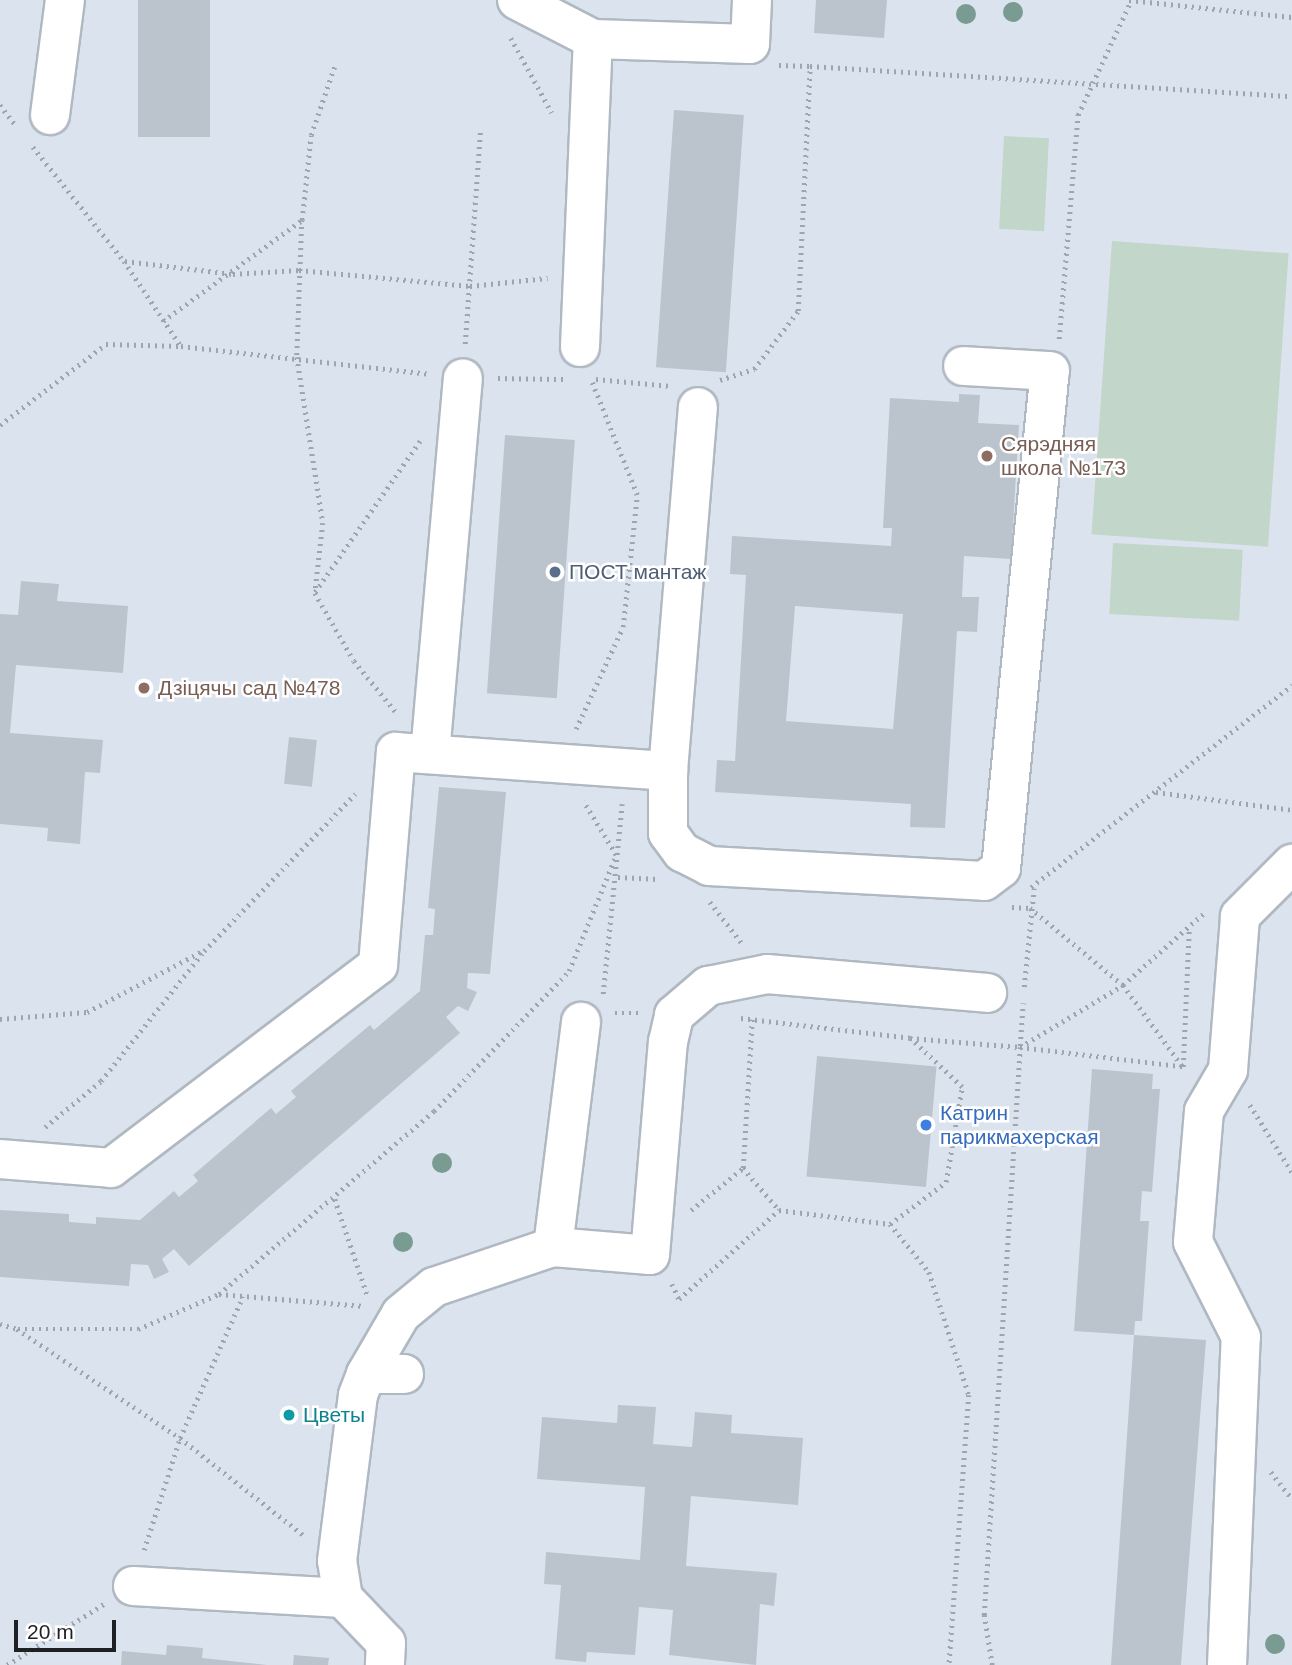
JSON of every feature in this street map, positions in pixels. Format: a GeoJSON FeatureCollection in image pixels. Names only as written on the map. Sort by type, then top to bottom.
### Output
{"type":"FeatureCollection","features":[{"type":"Feature","properties":{"kind":"lane"},"geometry":{"type":"LineString","coordinates":[[50,115],[65,0]]}},
{"type":"Feature","properties":{"kind":"lane"},"geometry":{"type":"LineString","coordinates":[[511,12],[593,39],[750,44],[752,0]]}},
{"type":"Feature","properties":{"kind":"lane"},"geometry":{"type":"LineString","coordinates":[[585,363],[585,274],[593,39]]}},
{"type":"Feature","properties":{"kind":"lane"},"geometry":{"type":"LineString","coordinates":[[697,393],[668,771],[668,833],[682,852],[709,866],[984,881],[1001,868],[1050,371],[963,366]]}},
{"type":"Feature","properties":{"kind":"lane"},"geometry":{"type":"LineString","coordinates":[[430,754],[463,378]]}},
{"type":"Feature","properties":{"kind":"lane"},"geometry":{"type":"LineString","coordinates":[[0,1159],[111,1168],[378,965],[396,752],[668,771]]}},
{"type":"Feature","properties":{"kind":"lane"},"geometry":{"type":"LineString","coordinates":[[1227,1665],[1241,1337],[1193,1242],[1204,1111],[1228,1070],[1240,916],[1288,870]]}},
{"type":"Feature","properties":{"kind":"lane"},"geometry":{"type":"LineString","coordinates":[[385,1665],[386,1643],[340,1580],[358,1395],[366,1374],[401,1314],[434,1287],[553,1247],[650,1255],[674,1014],[708,986],[767,974],[987,993]]}},
{"type":"Feature","properties":{"kind":"lane"},"geometry":{"type":"LineString","coordinates":[[553,1247],[594,1011]]}},
{"type":"Feature","properties":{"kind":"lane"},"geometry":{"type":"LineString","coordinates":[[366,1374],[404,1374]]}},
{"type":"Feature","properties":{"kind":"lane"},"geometry":{"type":"LineString","coordinates":[[133,1586],[340,1580]]}},
{"type":"Feature","properties":{"kind":"path"},"geometry":{"type":"LineString","coordinates":[[1058,351],[1079,115],[1088,84],[1130,1],[1292,17]]}},
{"type":"Feature","properties":{"kind":"path"},"geometry":{"type":"LineString","coordinates":[[511,12],[556,120]]}},
{"type":"Feature","properties":{"kind":"path"},"geometry":{"type":"LineString","coordinates":[[335,65],[311,135],[299,270],[298,357],[323,523],[315,593],[355,661],[430,754]]}},
{"type":"Feature","properties":{"kind":"path"},"geometry":{"type":"LineString","coordinates":[[0,425],[106,344],[181,346],[298,357],[463,378],[585,363],[697,393],[754,369],[798,311],[810,66],[1292,96]]}},
{"type":"Feature","properties":{"kind":"path"},"geometry":{"type":"LineString","coordinates":[[0,105],[124,261],[181,346]]}},
{"type":"Feature","properties":{"kind":"path"},"geometry":{"type":"LineString","coordinates":[[463,378],[480,133]]}},
{"type":"Feature","properties":{"kind":"path"},"geometry":{"type":"LineString","coordinates":[[163,321],[233,274],[302,220]]}},
{"type":"Feature","properties":{"kind":"path"},"geometry":{"type":"LineString","coordinates":[[124,261],[233,274],[299,270],[470,286],[585,274]]}},
{"type":"Feature","properties":{"kind":"path"},"geometry":{"type":"LineString","coordinates":[[585,363],[637,495],[623,627],[560,764],[616,855]]}},
{"type":"Feature","properties":{"kind":"path"},"geometry":{"type":"LineString","coordinates":[[315,593],[424,435]]}},
{"type":"Feature","properties":{"kind":"path"},"geometry":{"type":"LineString","coordinates":[[992,1665],[984,1615],[1017,1142],[1020,1047],[1030,908],[1034,888],[1292,685]]}},
{"type":"Feature","properties":{"kind":"path"},"geometry":{"type":"LineString","coordinates":[[626,769],[616,855],[618,877],[594,1011],[752,1019],[1228,1070],[1292,1172]]}},
{"type":"Feature","properties":{"kind":"path"},"geometry":{"type":"LineString","coordinates":[[38,1132],[102,1081],[204,951],[358,792]]}},
{"type":"Feature","properties":{"kind":"path"},"geometry":{"type":"LineString","coordinates":[[1155,792],[1292,810]]}},
{"type":"Feature","properties":{"kind":"path"},"geometry":{"type":"LineString","coordinates":[[0,1324],[17,1329],[138,1329],[219,1294],[335,1199],[434,1111],[569,971],[616,855]]}},
{"type":"Feature","properties":{"kind":"path"},"geometry":{"type":"LineString","coordinates":[[1024,884],[1034,888]]}},
{"type":"Feature","properties":{"kind":"path"},"geometry":{"type":"LineString","coordinates":[[1030,908],[1123,985],[1183,1067]]}},
{"type":"Feature","properties":{"kind":"path"},"geometry":{"type":"LineString","coordinates":[[1020,1047],[1123,985],[1210,908]]}},
{"type":"Feature","properties":{"kind":"path"},"geometry":{"type":"LineString","coordinates":[[1183,1067],[1189,927]]}},
{"type":"Feature","properties":{"kind":"path"},"geometry":{"type":"LineString","coordinates":[[0,1019],[87,1012],[204,951]]}},
{"type":"Feature","properties":{"kind":"path"},"geometry":{"type":"LineString","coordinates":[[752,1019],[743,1168],[779,1210],[890,1224],[929,1272],[969,1395],[949,1665]]}},
{"type":"Feature","properties":{"kind":"path"},"geometry":{"type":"LineString","coordinates":[[890,1224],[946,1182],[962,1087],[910,1038]]}},
{"type":"Feature","properties":{"kind":"path"},"geometry":{"type":"LineString","coordinates":[[953,1137],[1017,1142]]}},
{"type":"Feature","properties":{"kind":"path"},"geometry":{"type":"LineString","coordinates":[[681,1218],[743,1168]]}},
{"type":"Feature","properties":{"kind":"path"},"geometry":{"type":"LineString","coordinates":[[219,1294],[372,1307],[335,1199]]}},
{"type":"Feature","properties":{"kind":"path"},"geometry":{"type":"LineString","coordinates":[[670,1280],[679,1299],[779,1210]]}},
{"type":"Feature","properties":{"kind":"path"},"geometry":{"type":"LineString","coordinates":[[7,1665],[133,1586],[180,1438],[243,1296]]}},
{"type":"Feature","properties":{"kind":"path"},"geometry":{"type":"LineString","coordinates":[[17,1329],[180,1438],[340,1580]]}},
{"type":"Feature","properties":{"kind":"green space"},"geometry":{"type":"Polygon","coordinates":[[[1004,136],[1049,138],[1044,231],[999,229],[1004,136]]]}},
{"type":"Feature","properties":{"kind":"green space"},"geometry":{"type":"Polygon","coordinates":[[[1112,241],[1289,253],[1268,547],[1091,534],[1112,241]]]}},
{"type":"Feature","properties":{"kind":"green space"},"geometry":{"type":"Polygon","coordinates":[[[1113,543],[1243,550],[1239,621],[1109,614],[1113,543]]]}},
{"type":"Feature","properties":{"kind":"building"},"geometry":{"type":"Polygon","coordinates":[[[138,0],[210,0],[210,137],[138,137],[138,0]]]}},
{"type":"Feature","properties":{"kind":"building"},"geometry":{"type":"Polygon","coordinates":[[[816,0],[887,0],[884,38],[814,33],[816,0]]]}},
{"type":"Feature","properties":{"kind":"building"},"geometry":{"type":"Polygon","coordinates":[[[674,110],[744,115],[726,372],[656,367],[674,110]]]}},
{"type":"Feature","properties":{"kind":"building"},"geometry":{"type":"Polygon","coordinates":[[[959,394],[980,395],[978,423],[1019,425],[1011,559],[964,556],[962,597],[979,597],[977,632],[957,631],[945,828],[910,827],[911,804],[715,792],[717,760],[735,761],[746,575],[730,574],[732,536],[891,546],[892,528],[883,528],[890,398],[959,402],[959,394]],[[795,606],[786,721],[893,729],[903,614],[795,606]]]}},
{"type":"Feature","properties":{"kind":"building"},"geometry":{"type":"Polygon","coordinates":[[[505,435],[575,440],[557,698],[487,693],[505,435]]]}},
{"type":"Feature","properties":{"kind":"building"},"geometry":{"type":"Polygon","coordinates":[[[21,581],[59,584],[57,601],[128,606],[123,673],[16,665],[10,733],[103,740],[100,773],[85,772],[80,844],[47,841],[48,828],[0,824],[0,614],[18,615],[21,581]]]}},
{"type":"Feature","properties":{"kind":"building"},"geometry":{"type":"Polygon","coordinates":[[[289,737],[317,740],[312,787],[284,784],[289,737]]]}},
{"type":"Feature","properties":{"kind":"building"},"geometry":{"type":"Polygon","coordinates":[[[439,787],[506,792],[490,974],[468,973],[467,988],[477,992],[468,1011],[458,1006],[446,1017],[460,1033],[189,1266],[174,1249],[162,1259],[169,1272],[154,1279],[148,1265],[131,1264],[129,1286],[0,1277],[0,1210],[69,1214],[69,1222],[96,1224],[96,1217],[140,1220],[174,1191],[179,1197],[198,1181],[193,1175],[271,1108],[276,1114],[296,1097],[291,1091],[370,1025],[374,1030],[420,991],[425,935],[433,935],[435,909],[428,908],[439,787]]]}},
{"type":"Feature","properties":{"kind":"building"},"geometry":{"type":"Polygon","coordinates":[[[817,1056],[937,1066],[926,1187],[806,1177],[817,1056]]]}},
{"type":"Feature","properties":{"kind":"building"},"geometry":{"type":"Polygon","coordinates":[[[1092,1069],[1153,1074],[1152,1089],[1160,1089],[1152,1192],[1142,1191],[1140,1221],[1149,1221],[1142,1321],[1135,1321],[1134,1335],[1074,1331],[1092,1069]]]}},
{"type":"Feature","properties":{"kind":"building"},"geometry":{"type":"Polygon","coordinates":[[[1134,1335],[1206,1340],[1181,1665],[1111,1665],[1134,1335]]]}},
{"type":"Feature","properties":{"kind":"building"},"geometry":{"type":"Polygon","coordinates":[[[618,1405],[656,1407],[653,1444],[692,1447],[695,1412],[732,1415],[731,1433],[803,1438],[798,1505],[691,1496],[686,1566],[777,1573],[774,1606],[760,1604],[756,1665],[669,1655],[673,1610],[639,1607],[635,1655],[587,1652],[586,1662],[555,1659],[561,1585],[544,1584],[546,1552],[640,1560],[645,1487],[537,1479],[542,1417],[617,1423],[618,1405]]]}},
{"type":"Feature","properties":{"kind":"building"},"geometry":{"type":"Polygon","coordinates":[[[167,1645],[203,1648],[202,1658],[267,1665],[121,1665],[122,1651],[166,1655],[167,1645]]]}},
{"type":"Feature","properties":{"kind":"building"},"geometry":{"type":"Polygon","coordinates":[[[294,1655],[329,1658],[328,1665],[293,1665],[294,1655]]]}},
{"type":"Feature","properties":{"kind":"place","name":"Сярэдняя школа №173"},"geometry":{"type":"Point","coordinates":[987,456]}},
{"type":"Feature","properties":{"kind":"place","name":"ПОСТ мантаж"},"geometry":{"type":"Point","coordinates":[555,572]}},
{"type":"Feature","properties":{"kind":"place","name":"Дзіцячы сад №478"},"geometry":{"type":"Point","coordinates":[144,688]}},
{"type":"Feature","properties":{"kind":"place","name":"Катрин парикмахерская"},"geometry":{"type":"Point","coordinates":[926,1125]}},
{"type":"Feature","properties":{"kind":"place","name":"Цветы"},"geometry":{"type":"Point","coordinates":[289,1415]}}]}
